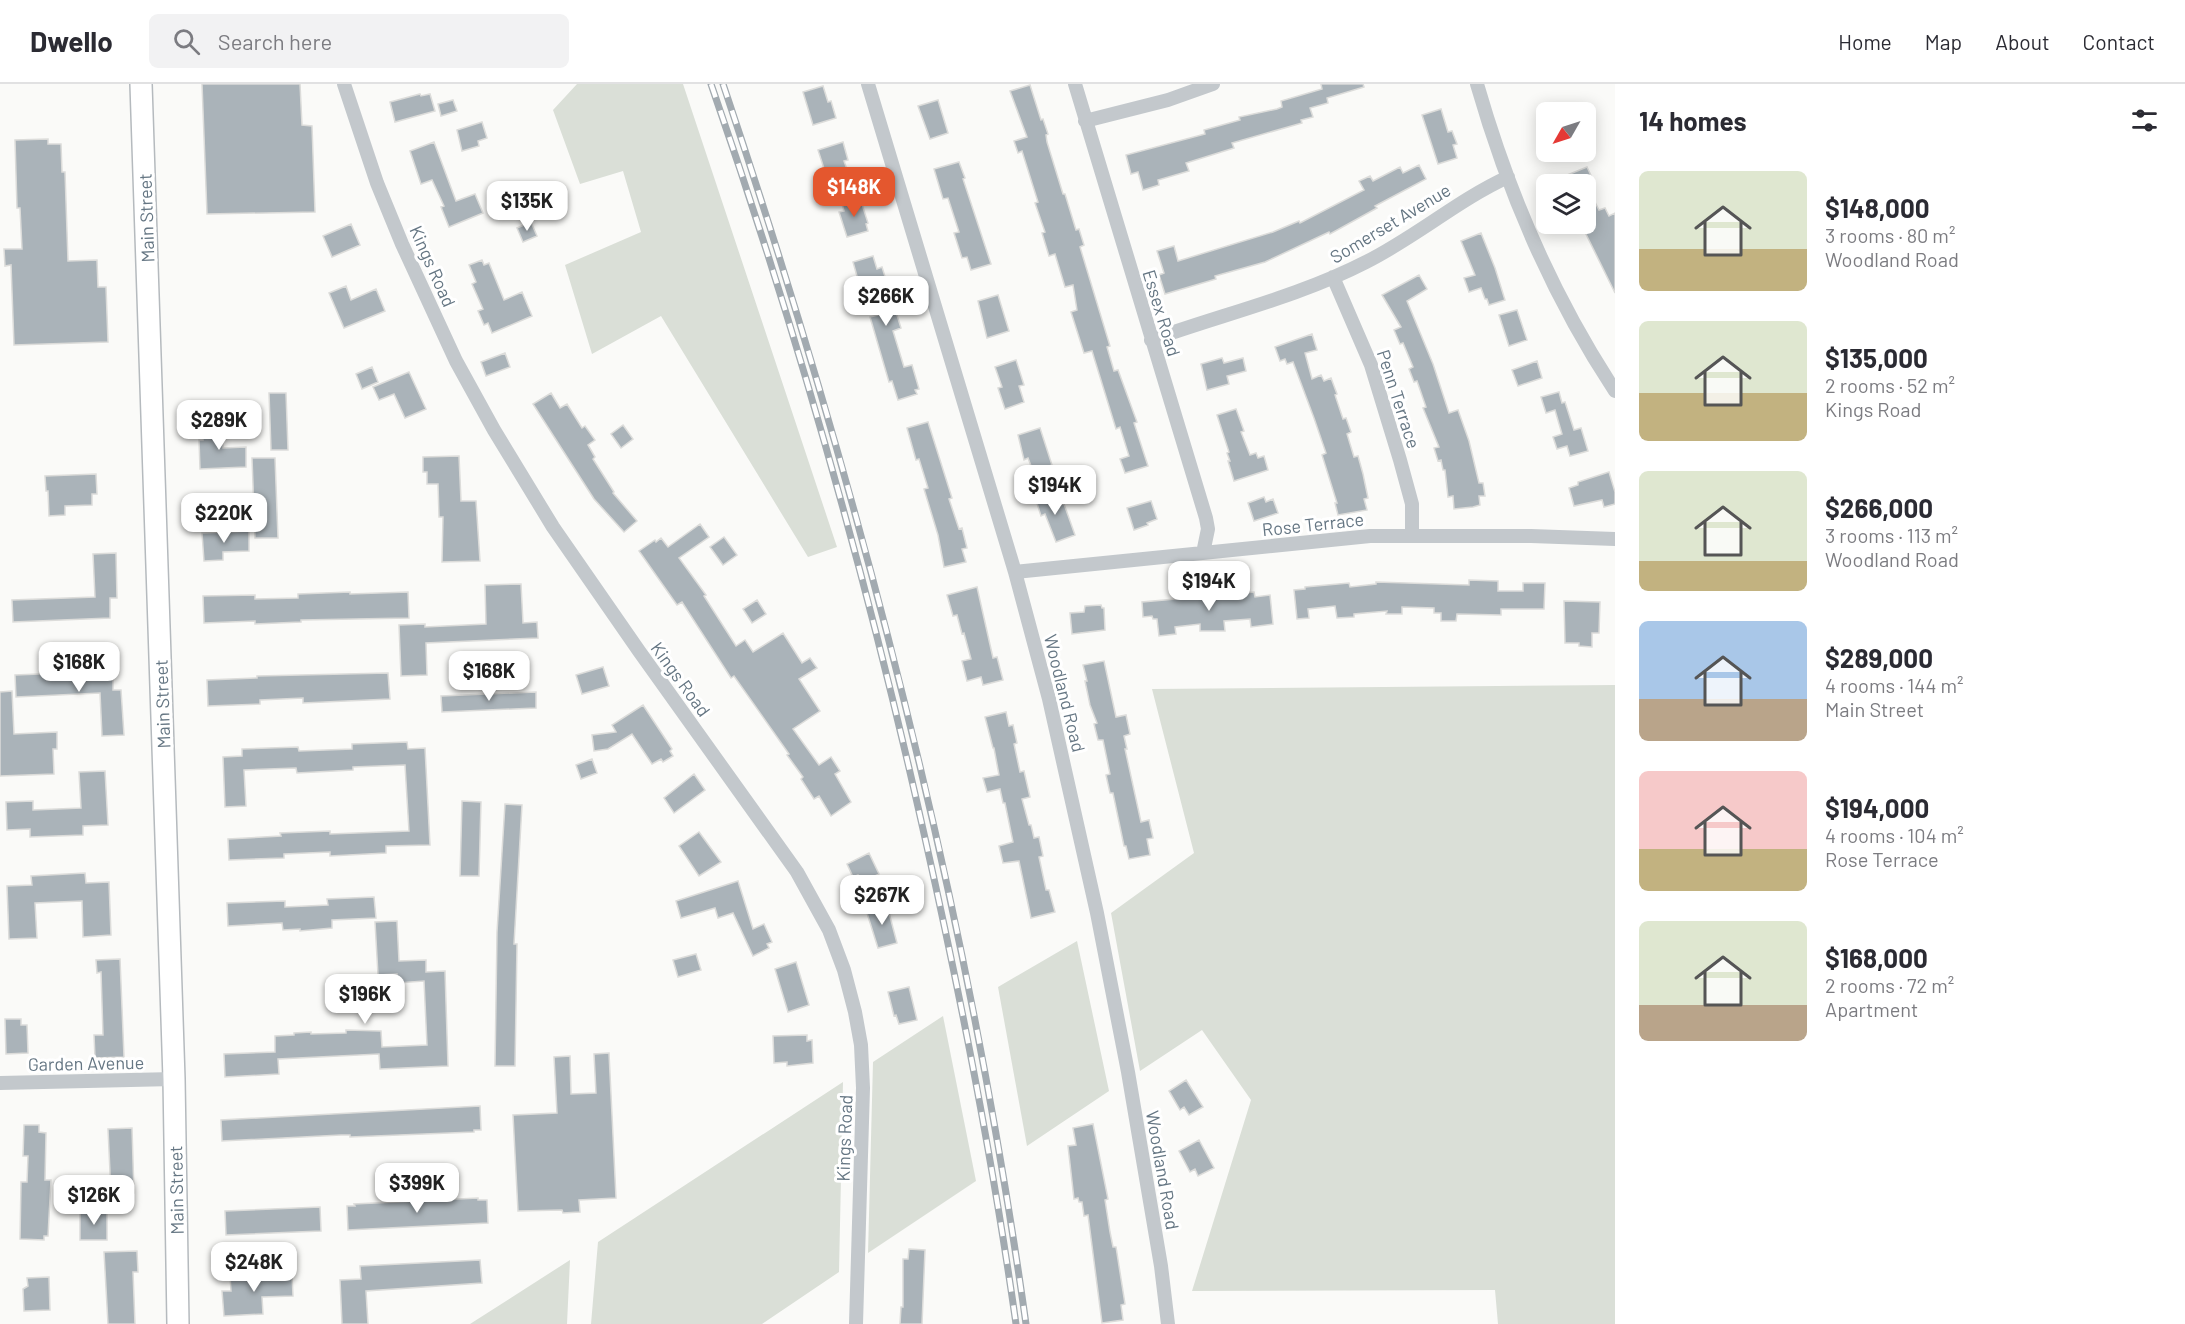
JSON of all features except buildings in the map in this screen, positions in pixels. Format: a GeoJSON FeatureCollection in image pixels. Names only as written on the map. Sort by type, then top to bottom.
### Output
{"type":"FeatureCollection","features":[{"type":"Feature","properties":{"kind":"main road","name":"Main Street"},"geometry":{"type":"LineString","coordinates":[[141,84],[174,1079],[178,1324]]}},
{"type":"Feature","properties":{"kind":"street","name":"Kings Road"},"geometry":{"type":"LineString","coordinates":[[344,84],[377,183],[402,244],[456,361],[494,430],[553,527],[797,872],[829,930],[844,970],[861,1045],[863,1088],[856,1324]]}},
{"type":"Feature","properties":{"kind":"street","name":"Woodland Road"},"geometry":{"type":"LineString","coordinates":[[868,84],[1016,572],[1049,699],[1097,913],[1130,1084],[1161,1266],[1168,1324]]}},
{"type":"Feature","properties":{"kind":"street","name":"Essex Road"},"geometry":{"type":"LineString","coordinates":[[1075,84],[1206,518],[1208,529],[1203,553]]}},
{"type":"Feature","properties":{"kind":"street"},"geometry":{"type":"LineString","coordinates":[[1085,121],[1168,100],[1214,84]]}},
{"type":"Feature","properties":{"kind":"street"},"geometry":{"type":"LineString","coordinates":[[1477,84],[1522,217],[1565,308],[1615,391]]}},
{"type":"Feature","properties":{"kind":"street","name":"Somerset Avenue"},"geometry":{"type":"LineString","coordinates":[[1151,340],[1312,288],[1376,256],[1485,187],[1508,177]]}},
{"type":"Feature","properties":{"kind":"street","name":"Penn Terrace"},"geometry":{"type":"LineString","coordinates":[[1333,278],[1371,365],[1397,449],[1412,504],[1412,536]]}},
{"type":"Feature","properties":{"kind":"street","name":"Rose Terrace"},"geometry":{"type":"LineString","coordinates":[[1016,572],[1370,536],[1615,538]]}},
{"type":"Feature","properties":{"kind":"street","name":"Garden Avenue"},"geometry":{"type":"LineString","coordinates":[[0,1083],[174,1079]]}},
{"type":"Feature","properties":{"kind":"shaded area"},"geometry":{"type":"Polygon","coordinates":[[[577,84],[683,84],[837,547],[808,557],[661,316],[592,354],[565,265],[641,232],[623,171],[580,184],[553,110],[577,84]]]}},
{"type":"Feature","properties":{"kind":"shaded area"},"geometry":{"type":"Polygon","coordinates":[[[1615,685],[1615,1324],[1498,1324],[1495,1290],[1192,1291],[1251,1100],[1202,1030],[1140,1071],[1111,913],[1194,853],[1152,689],[1615,685]]]}},
{"type":"Feature","properties":{"kind":"shaded area"},"geometry":{"type":"Polygon","coordinates":[[[1077,941],[1109,1091],[1027,1146],[998,987],[1077,941]]]}},
{"type":"Feature","properties":{"kind":"shaded area"},"geometry":{"type":"Polygon","coordinates":[[[943,1016],[976,1181],[868,1253],[873,1062],[943,1016]]]}},
{"type":"Feature","properties":{"kind":"shaded area"},"geometry":{"type":"Polygon","coordinates":[[[843,1082],[839,1272],[762,1324],[591,1324],[598,1242],[843,1082]]]}},
{"type":"Feature","properties":{"kind":"shaded area"},"geometry":{"type":"Polygon","coordinates":[[[570,1260],[567,1324],[470,1324],[570,1260]]]}},
{"type":"Feature","properties":{"kind":"railway"},"geometry":{"type":"LineString","coordinates":[[711,84],[773,270],[829,458],[880,647],[925,838],[964,1019],[987,1141],[1016,1324]]}},
{"type":"Feature","properties":{"kind":"railway"},"geometry":{"type":"LineString","coordinates":[[723,84],[773,236],[819,389],[863,543],[903,697],[940,853],[973,1009],[1002,1166],[1026,1324]]}}]}
